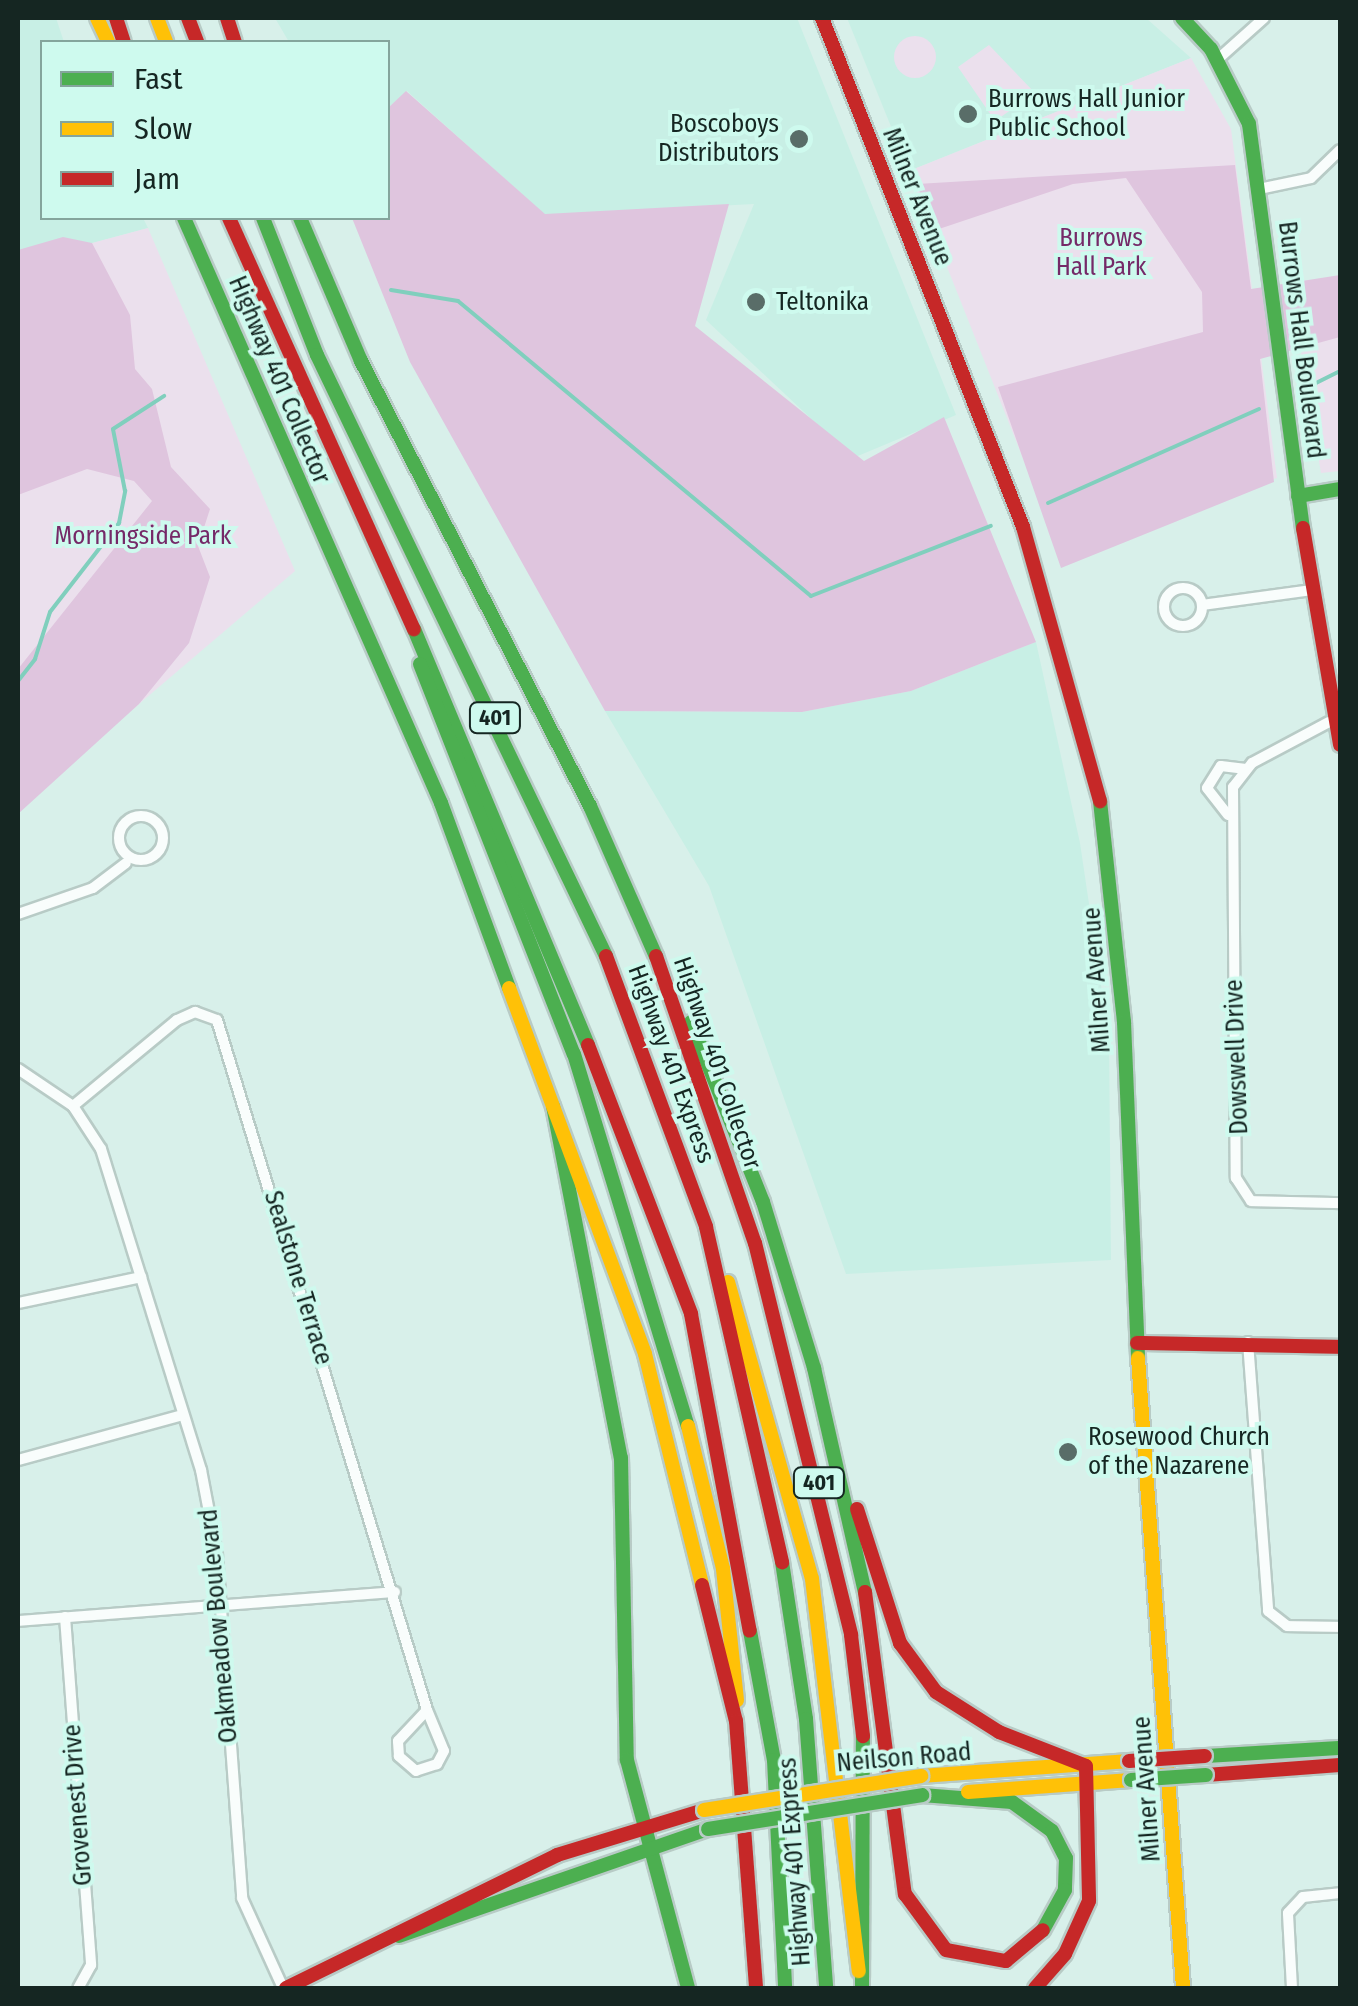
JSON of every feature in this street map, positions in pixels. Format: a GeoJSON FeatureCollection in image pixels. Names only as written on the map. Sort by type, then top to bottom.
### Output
{"type":"FeatureCollection","features":[{"type":"Feature","properties":{"kind":"main road","name":"Milner Avenue"},"geometry":{"type":"LineString","coordinates":[[822,18],[1024,527],[1091,742],[1124,1022],[1136,1343],[1183,1988]]}},
{"type":"Feature","properties":{"kind":"main road","name":"Burrows Hall Boulevard"},"geometry":{"type":"LineString","coordinates":[[1182,18],[1218,60],[1249,124],[1329,722],[1340,745]]}},
{"type":"Feature","properties":{"kind":"main road","name":"Highway 401 Collector"},"geometry":{"type":"LineString","coordinates":[[185,220],[441,803],[553,1090],[645,1354],[736,1722],[756,1988]]}},
{"type":"Feature","properties":{"kind":"main road","name":"Highway 401 Express"},"geometry":{"type":"LineString","coordinates":[[229,220],[586,1024],[691,1314],[774,1760],[785,1988]]}},
{"type":"Feature","properties":{"kind":"main road","name":"Highway 401 Express"},"geometry":{"type":"LineString","coordinates":[[265,220],[316,355],[563,856],[642,1036],[706,1227],[782,1563],[806,1719],[826,1988]]}},
{"type":"Feature","properties":{"kind":"main road","name":"Highway 401 Collector"},"geometry":{"type":"LineString","coordinates":[[301,220],[360,360],[590,806],[674,996],[755,1243],[851,1635],[866,1769],[862,1987]]}},
{"type":"Feature","properties":{"kind":"main road"},"geometry":{"type":"LineString","coordinates":[[1298,496],[1340,490]]}},
{"type":"Feature","properties":{"kind":"main road"},"geometry":{"type":"LineString","coordinates":[[412,629],[429,706],[574,1054],[664,1329],[723,1569],[736,1722]]}},
{"type":"Feature","properties":{"kind":"main road"},"geometry":{"type":"LineString","coordinates":[[674,996],[704,1044],[757,1184],[900,1644],[936,1692],[1014,1740],[1086,1766],[1089,1900],[1066,1954],[1035,1988]]}},
{"type":"Feature","properties":{"kind":"main road"},"geometry":{"type":"LineString","coordinates":[[553,1090],[554,1136],[622,1458],[620,1685],[644,1823],[688,1988]]}},
{"type":"Feature","properties":{"kind":"main road"},"geometry":{"type":"LineString","coordinates":[[706,1227],[744,1322],[812,1578],[862,1987]]}},
{"type":"Feature","properties":{"kind":"main road"},"geometry":{"type":"LineString","coordinates":[[1136,1343],[1248,1341],[1340,1347]]}},
{"type":"Feature","properties":{"kind":"main road"},"geometry":{"type":"LineString","coordinates":[[814,1368],[874,1631],[905,1894],[946,1950],[1006,1961],[1035,1944],[1065,1890],[1066,1858],[1052,1831],[1012,1802],[922,1795]]}},
{"type":"Feature","properties":{"kind":"main road","name":"Neilson Road"},"geometry":{"type":"LineString","coordinates":[[284,1988],[470,1893],[644,1823],[921,1776],[1340,1748]]}},
{"type":"Feature","properties":{"kind":"main road","name":"Neilson Road"},"geometry":{"type":"LineString","coordinates":[[380,1941],[651,1844],[708,1829],[922,1795],[1340,1766]]}},
{"type":"Feature","properties":{"kind":"street"},"geometry":{"type":"LineString","coordinates":[[1218,60],[1264,18]]}},
{"type":"Feature","properties":{"kind":"street"},"geometry":{"type":"LineString","coordinates":[[1259,190],[1311,178],[1340,150]]}},
{"type":"Feature","properties":{"kind":"street"},"geometry":{"type":"LineString","coordinates":[[1202,605],[1312,590]]}},
{"type":"Feature","properties":{"kind":"street","name":"Dowswell Drive"},"geometry":{"type":"LineString","coordinates":[[1228,815],[1207,788],[1221,766],[1244,769],[1329,722]]}},
{"type":"Feature","properties":{"kind":"street","name":"Dowswell Drive"},"geometry":{"type":"LineString","coordinates":[[1244,769],[1228,815],[1238,1190],[1250,1200],[1340,1203]]}},
{"type":"Feature","properties":{"kind":"street"},"geometry":{"type":"LineString","coordinates":[[18,914],[94,888],[126,863],[158,851],[154,819],[123,825],[126,863]]}},
{"type":"Feature","properties":{"kind":"street","name":"Sealstone Terrace"},"geometry":{"type":"LineString","coordinates":[[73,1106],[177,1020],[195,1012],[217,1020],[395,1592],[426,1710],[444,1751],[438,1764],[416,1771],[399,1756],[398,1741],[426,1710]]}},
{"type":"Feature","properties":{"kind":"street","name":"Oakmeadow Boulevard"},"geometry":{"type":"LineString","coordinates":[[18,1069],[73,1106],[101,1148],[184,1415],[208,1505],[221,1606],[242,1898],[284,1988]]}},
{"type":"Feature","properties":{"kind":"street"},"geometry":{"type":"LineString","coordinates":[[18,1303],[141,1277]]}},
{"type":"Feature","properties":{"kind":"street"},"geometry":{"type":"LineString","coordinates":[[1248,1341],[1268,1611],[1286,1626],[1340,1626]]}},
{"type":"Feature","properties":{"kind":"street"},"geometry":{"type":"LineString","coordinates":[[18,1460],[184,1415]]}},
{"type":"Feature","properties":{"kind":"street"},"geometry":{"type":"LineString","coordinates":[[18,1620],[395,1592]]}},
{"type":"Feature","properties":{"kind":"street","name":"Grovenest Drive"},"geometry":{"type":"LineString","coordinates":[[66,1617],[91,1965],[78,1988]]}},
{"type":"Feature","properties":{"kind":"street"},"geometry":{"type":"LineString","coordinates":[[1292,1988],[1288,1913],[1302,1897],[1340,1893]]}},
{"type":"Feature","properties":{"kind":"shaded area"},"geometry":{"type":"Polygon","coordinates":[[[18,18],[56,18],[63,40],[40,40],[40,220],[144,220],[148,228],[18,263],[18,18]]]}},
{"type":"Feature","properties":{"kind":"shaded area"},"geometry":{"type":"Polygon","coordinates":[[[275,18],[797,18],[956,415],[853,458],[706,320],[754,204],[545,215],[407,91],[390,106],[390,40],[288,40],[275,18]]]}},
{"type":"Feature","properties":{"kind":"shaded area","name":"Burrows Hall Junior Public School"},"geometry":{"type":"Polygon","coordinates":[[[847,18],[1146,18],[1191,58],[909,171],[847,18]]]}},
{"type":"Feature","properties":{"kind":"shaded area"},"geometry":{"type":"Polygon","coordinates":[[[1036,642],[1080,843],[1109,1039],[1111,1260],[846,1274],[709,886],[605,711],[802,712],[911,691],[1036,642]]]}},
{"type":"Feature","properties":{"kind":"green space"},"geometry":{"type":"Polygon","coordinates":[[[915,36],[930,42],[936,57],[930,72],[915,78],[900,72],[894,57],[900,42],[915,36]]]}},
{"type":"Feature","properties":{"kind":"green space"},"geometry":{"type":"Polygon","coordinates":[[[989,45],[1035,93],[995,121],[958,67],[989,45]]]}},
{"type":"Feature","properties":{"kind":"green space","name":"Burrows Hall Park"},"geometry":{"type":"Polygon","coordinates":[[[1191,58],[1231,129],[1277,478],[1116,527],[1047,519],[909,171],[1191,58]]]}},
{"type":"Feature","properties":{"kind":"green space"},"geometry":{"type":"Polygon","coordinates":[[[406,91],[545,214],[729,204],[695,326],[864,461],[944,417],[1036,642],[911,691],[802,712],[605,711],[410,362],[353,220],[390,220],[390,106],[406,91]]]}},
{"type":"Feature","properties":{"kind":"green space"},"geometry":{"type":"Polygon","coordinates":[[[1235,165],[1251,289],[1340,275],[1340,337],[1260,359],[1274,482],[1061,568],[998,387],[1203,332],[1202,292],[1126,178],[1073,184],[933,231],[917,184],[1235,165]]]}},
{"type":"Feature","properties":{"kind":"green space","name":"Morningside Park"},"geometry":{"type":"Polygon","coordinates":[[[148,228],[295,571],[37,791],[18,798],[18,263],[148,228]]]}},
{"type":"Feature","properties":{"kind":"green space"},"geometry":{"type":"Polygon","coordinates":[[[63,237],[92,243],[130,315],[135,369],[152,389],[171,467],[210,509],[198,546],[210,577],[189,643],[139,704],[18,814],[18,669],[152,501],[134,481],[87,469],[18,495],[18,250],[63,237]]]}},
{"type":"Feature","properties":{"kind":"green space"},"geometry":{"type":"Polygon","coordinates":[[[1340,279],[1340,471],[1321,473],[1295,316],[1340,279]]]}},
{"type":"Feature","properties":{"kind":"waterway"},"geometry":{"type":"LineString","coordinates":[[391,290],[458,301],[811,596],[991,526]]}},
{"type":"Feature","properties":{"kind":"waterway"},"geometry":{"type":"LineString","coordinates":[[1302,390],[1340,371]]}},
{"type":"Feature","properties":{"kind":"waterway"},"geometry":{"type":"LineString","coordinates":[[18,681],[35,659],[50,612],[119,523],[125,491],[113,429],[164,396]]}},
{"type":"Feature","properties":{"kind":"waterway"},"geometry":{"type":"LineString","coordinates":[[1048,503],[1259,409]]}},
{"type":"Feature","properties":{"kind":"traffic: fast"},"geometry":{"type":"LineString","coordinates":[[1182,18],[1211,49],[1249,124],[1303,528]]}},
{"type":"Feature","properties":{"kind":"traffic: fast"},"geometry":{"type":"LineString","coordinates":[[185,220],[441,803],[509,988]]}},
{"type":"Feature","properties":{"kind":"traffic: fast"},"geometry":{"type":"LineString","coordinates":[[264,220],[317,355],[606,956]]}},
{"type":"Feature","properties":{"kind":"traffic: fast"},"geometry":{"type":"LineString","coordinates":[[301,220],[361,361],[590,806],[656,956]]}},
{"type":"Feature","properties":{"kind":"traffic: fast"},"geometry":{"type":"LineString","coordinates":[[1298,496],[1340,489]]}},
{"type":"Feature","properties":{"kind":"traffic: fast"},"geometry":{"type":"LineString","coordinates":[[414,629],[588,1045]]}},
{"type":"Feature","properties":{"kind":"traffic: fast"},"geometry":{"type":"LineString","coordinates":[[420,664],[574,1054],[688,1426]]}},
{"type":"Feature","properties":{"kind":"traffic: fast"},"geometry":{"type":"LineString","coordinates":[[1100,801],[1124,1022],[1138,1358]]}},
{"type":"Feature","properties":{"kind":"traffic: fast"},"geometry":{"type":"LineString","coordinates":[[691,1022],[763,1202],[814,1368],[865,1592]]}},
{"type":"Feature","properties":{"kind":"traffic: fast"},"geometry":{"type":"LineString","coordinates":[[553,1106],[621,1458],[627,1760],[688,1988]]}},
{"type":"Feature","properties":{"kind":"traffic: fast"},"geometry":{"type":"LineString","coordinates":[[782,1562],[806,1719],[826,1988]]}},
{"type":"Feature","properties":{"kind":"traffic: fast"},"geometry":{"type":"LineString","coordinates":[[750,1631],[774,1760],[785,1988]]}},
{"type":"Feature","properties":{"kind":"traffic: fast"},"geometry":{"type":"LineString","coordinates":[[862,1988],[863,1736]]}},
{"type":"Feature","properties":{"kind":"traffic: fast"},"geometry":{"type":"LineString","coordinates":[[1205,1756],[1340,1748]]}},
{"type":"Feature","properties":{"kind":"traffic: fast"},"geometry":{"type":"LineString","coordinates":[[1131,1780],[1206,1775]]}},
{"type":"Feature","properties":{"kind":"traffic: fast"},"geometry":{"type":"LineString","coordinates":[[922,1795],[1012,1802],[1052,1831],[1066,1858],[1065,1890],[1043,1930]]}},
{"type":"Feature","properties":{"kind":"traffic: fast"},"geometry":{"type":"LineString","coordinates":[[708,1829],[922,1795]]}},
{"type":"Feature","properties":{"kind":"traffic: fast"},"geometry":{"type":"LineString","coordinates":[[399,1936],[708,1829]]}},
{"type":"Feature","properties":{"kind":"traffic: slow"},"geometry":{"type":"LineString","coordinates":[[97,18],[107,40]]}},
{"type":"Feature","properties":{"kind":"traffic: slow"},"geometry":{"type":"LineString","coordinates":[[157,18],[165,40]]}},
{"type":"Feature","properties":{"kind":"traffic: slow"},"geometry":{"type":"LineString","coordinates":[[509,988],[645,1354],[702,1585]]}},
{"type":"Feature","properties":{"kind":"traffic: slow"},"geometry":{"type":"LineString","coordinates":[[728,1282],[812,1579],[859,1971]]}},
{"type":"Feature","properties":{"kind":"traffic: slow"},"geometry":{"type":"LineString","coordinates":[[1138,1358],[1183,1988]]}},
{"type":"Feature","properties":{"kind":"traffic: slow"},"geometry":{"type":"LineString","coordinates":[[688,1426],[723,1569],[737,1700]]}},
{"type":"Feature","properties":{"kind":"traffic: slow"},"geometry":{"type":"LineString","coordinates":[[921,1776],[1129,1761]]}},
{"type":"Feature","properties":{"kind":"traffic: slow"},"geometry":{"type":"LineString","coordinates":[[704,1810],[921,1776]]}},
{"type":"Feature","properties":{"kind":"traffic: slow"},"geometry":{"type":"LineString","coordinates":[[968,1792],[1131,1780]]}},
{"type":"Feature","properties":{"kind":"traffic: jam"},"geometry":{"type":"LineString","coordinates":[[116,18],[123,40]]}},
{"type":"Feature","properties":{"kind":"traffic: jam"},"geometry":{"type":"LineString","coordinates":[[188,18],[196,40]]}},
{"type":"Feature","properties":{"kind":"traffic: jam"},"geometry":{"type":"LineString","coordinates":[[227,18],[234,40]]}},
{"type":"Feature","properties":{"kind":"traffic: jam"},"geometry":{"type":"LineString","coordinates":[[822,18],[1023,527],[1100,801]]}},
{"type":"Feature","properties":{"kind":"traffic: jam"},"geometry":{"type":"LineString","coordinates":[[230,220],[414,629]]}},
{"type":"Feature","properties":{"kind":"traffic: jam"},"geometry":{"type":"LineString","coordinates":[[1303,528],[1340,745]]}},
{"type":"Feature","properties":{"kind":"traffic: jam"},"geometry":{"type":"LineString","coordinates":[[606,956],[706,1227],[782,1562]]}},
{"type":"Feature","properties":{"kind":"traffic: jam"},"geometry":{"type":"LineString","coordinates":[[656,956],[755,1243],[851,1635],[863,1736]]}},
{"type":"Feature","properties":{"kind":"traffic: jam"},"geometry":{"type":"LineString","coordinates":[[588,1045],[691,1314],[750,1631]]}},
{"type":"Feature","properties":{"kind":"traffic: jam"},"geometry":{"type":"LineString","coordinates":[[1137,1343],[1340,1347]]}},
{"type":"Feature","properties":{"kind":"traffic: jam"},"geometry":{"type":"LineString","coordinates":[[857,1509],[900,1643],[936,1692],[999,1732],[1086,1766],[1089,1901],[1065,1954],[1035,1988]]}},
{"type":"Feature","properties":{"kind":"traffic: jam"},"geometry":{"type":"LineString","coordinates":[[702,1585],[736,1721],[756,1988]]}},
{"type":"Feature","properties":{"kind":"traffic: jam"},"geometry":{"type":"LineString","coordinates":[[865,1592],[905,1894],[946,1950],[1006,1961],[1043,1930]]}},
{"type":"Feature","properties":{"kind":"traffic: jam"},"geometry":{"type":"LineString","coordinates":[[1129,1761],[1205,1756]]}},
{"type":"Feature","properties":{"kind":"traffic: jam"},"geometry":{"type":"LineString","coordinates":[[1206,1775],[1340,1765]]}},
{"type":"Feature","properties":{"kind":"traffic: jam"},"geometry":{"type":"LineString","coordinates":[[286,1988],[557,1855],[704,1810]]}},
{"type":"Feature","properties":{"kind":"place","name":"Burrows Hall Junior Public School"},"geometry":{"type":"Point","coordinates":[968,114]}},
{"type":"Feature","properties":{"kind":"place","name":"Boscoboys Distributors"},"geometry":{"type":"Point","coordinates":[799,139]}},
{"type":"Feature","properties":{"kind":"place","name":"Teltonika"},"geometry":{"type":"Point","coordinates":[756,302]}},
{"type":"Feature","properties":{"kind":"place","name":"Rosewood Church of the Nazarene"},"geometry":{"type":"Point","coordinates":[1068,1452]}}]}
